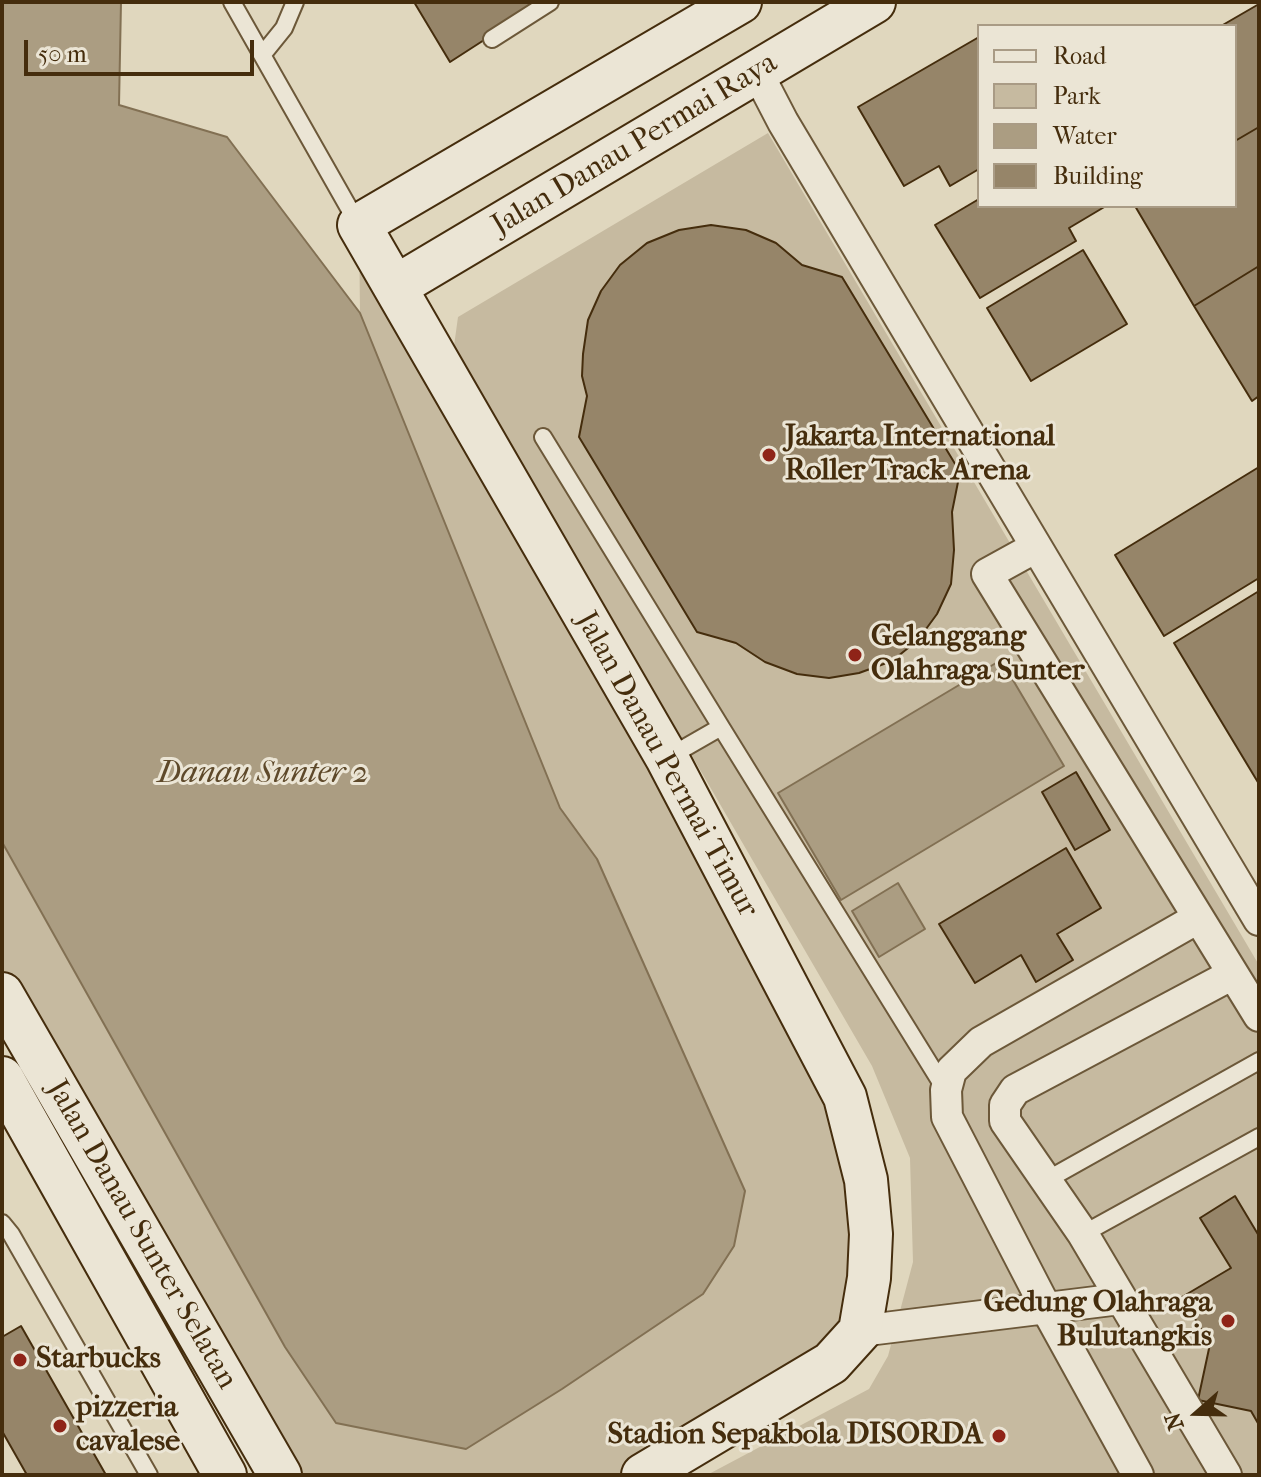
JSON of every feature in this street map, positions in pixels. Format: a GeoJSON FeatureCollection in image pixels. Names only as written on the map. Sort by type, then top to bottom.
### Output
{"type":"FeatureCollection","features":[{"type":"Feature","properties":{"kind":"street"},"geometry":{"type":"LineString","coordinates":[[359,225],[740,2]]}},
{"type":"Feature","properties":{"kind":"street","name":"Jalan Danau Permai Raya"},"geometry":{"type":"LineString","coordinates":[[395,287],[874,2]]}},
{"type":"Feature","properties":{"kind":"street"},"geometry":{"type":"LineString","coordinates":[[757,72],[783,122],[1036,547],[1247,876],[1259,920]]}},
{"type":"Feature","properties":{"kind":"street","name":"Jalan Danau Permai Timur"},"geometry":{"type":"LineString","coordinates":[[359,225],[667,758],[845,1097],[866,1180],[871,1234],[869,1278],[860,1331]]}},
{"type":"Feature","properties":{"kind":"street"},"geometry":{"type":"LineString","coordinates":[[1036,547],[987,574],[1259,1016]]}},
{"type":"Feature","properties":{"kind":"street"},"geometry":{"type":"LineString","coordinates":[[1138,1475],[1047,1310],[947,1117],[946,1090],[951,1071],[981,1042],[1198,918]]}},
{"type":"Feature","properties":{"kind":"street"},"geometry":{"type":"LineString","coordinates":[[1226,1475],[1083,1234],[1005,1121],[1005,1105],[1015,1090],[1233,974]]}},
{"type":"Feature","properties":{"kind":"street","name":"Jalan Danau Sunter Selatan"},"geometry":{"type":"LineString","coordinates":[[11,1010],[280,1475]]}},
{"type":"Feature","properties":{"kind":"street","name":"Jalan Danau Sunter Selatan"},"geometry":{"type":"LineString","coordinates":[[10,1104],[225,1475]]}},
{"type":"Feature","properties":{"kind":"street"},"geometry":{"type":"LineString","coordinates":[[643,1475],[831,1363],[860,1331],[1120,1299]]}},
{"type":"Feature","properties":{"kind":"lane","name":"Jalan Danau Permai Timur"},"geometry":{"type":"LineString","coordinates":[[232,2],[359,225]]}},
{"type":"Feature","properties":{"kind":"lane"},"geometry":{"type":"LineString","coordinates":[[263,54],[284,28],[295,2]]}},
{"type":"Feature","properties":{"kind":"lane"},"geometry":{"type":"LineString","coordinates":[[492,39],[550,2]]}},
{"type":"Feature","properties":{"kind":"lane"},"geometry":{"type":"LineString","coordinates":[[543,437],[946,1090]]}},
{"type":"Feature","properties":{"kind":"lane"},"geometry":{"type":"LineString","coordinates":[[667,758],[721,727]]}},
{"type":"Feature","properties":{"kind":"lane"},"geometry":{"type":"LineString","coordinates":[[1045,1181],[1259,1061]]}},
{"type":"Feature","properties":{"kind":"lane"},"geometry":{"type":"LineString","coordinates":[[1083,1234],[1259,1137]]}},
{"type":"Feature","properties":{"kind":"lane"},"geometry":{"type":"LineString","coordinates":[[2,1223],[149,1475]]}},
{"type":"Feature","properties":{"kind":"green space","name":"Gelanggang Olahraga Sunter"},"geometry":{"type":"Polygon","coordinates":[[[768,133],[1259,965],[1259,1475],[707,1475],[869,1389],[888,1356],[913,1262],[910,1158],[872,1066],[454,346],[458,317],[768,133]]]}},
{"type":"Feature","properties":{"kind":"green space"},"geometry":{"type":"Polygon","coordinates":[[[359,225],[845,1097],[860,1331],[643,1475],[282,1475],[2,985],[2,843],[285,1347],[337,1423],[734,1246],[745,1191],[597,859],[560,808],[360,313],[359,225]]]}},
{"type":"Feature","properties":{"kind":"water","name":"Danau Sunter 2"},"geometry":{"type":"Polygon","coordinates":[[[2,2],[121,2],[119,105],[227,137],[360,313],[560,808],[597,859],[745,1191],[734,1246],[703,1294],[466,1449],[336,1423],[285,1347],[2,842],[2,2]]]}},
{"type":"Feature","properties":{"kind":"water"},"geometry":{"type":"Polygon","coordinates":[[[1001,660],[1064,766],[841,900],[778,793],[1001,660]]]}},
{"type":"Feature","properties":{"kind":"water"},"geometry":{"type":"Polygon","coordinates":[[[898,883],[925,929],[879,957],[852,911],[898,883]]]}},
{"type":"Feature","properties":{"kind":"building"},"geometry":{"type":"Polygon","coordinates":[[[414,2],[543,2],[450,62],[414,2]]]}},
{"type":"Feature","properties":{"kind":"building"},"geometry":{"type":"Polygon","coordinates":[[[1259,4],[1259,127],[1237,140],[1237,24],[1224,24],[1259,4]]]}},
{"type":"Feature","properties":{"kind":"building"},"geometry":{"type":"Polygon","coordinates":[[[977,38],[977,170],[950,186],[939,166],[904,186],[858,107],[977,38]]]}},
{"type":"Feature","properties":{"kind":"building"},"geometry":{"type":"Polygon","coordinates":[[[1259,127],[1259,266],[1194,306],[1136,208],[1237,208],[1237,140],[1259,127]]]}},
{"type":"Feature","properties":{"kind":"building"},"geometry":{"type":"Polygon","coordinates":[[[977,200],[977,208],[1103,208],[1069,228],[1076,241],[980,298],[935,225],[977,200]]]}},
{"type":"Feature","properties":{"kind":"building","name":"Jakarta International Roller Track Arena"},"geometry":{"type":"Polygon","coordinates":[[[711,225],[746,230],[776,243],[802,265],[842,277],[960,472],[952,512],[954,550],[951,584],[937,614],[918,640],[892,661],[859,673],[829,678],[797,674],[765,662],[736,643],[697,632],[579,437],[587,396],[582,376],[588,320],[601,291],[620,265],[647,243],[679,230],[711,225]]]}},
{"type":"Feature","properties":{"kind":"building"},"geometry":{"type":"Polygon","coordinates":[[[1083,250],[1127,324],[1031,381],[987,308],[1083,250]]]}},
{"type":"Feature","properties":{"kind":"building"},"geometry":{"type":"Polygon","coordinates":[[[1259,266],[1259,396],[1252,401],[1194,306],[1259,266]]]}},
{"type":"Feature","properties":{"kind":"building"},"geometry":{"type":"Polygon","coordinates":[[[1259,467],[1259,578],[1164,636],[1115,555],[1259,467]]]}},
{"type":"Feature","properties":{"kind":"building"},"geometry":{"type":"Polygon","coordinates":[[[1259,591],[1259,784],[1174,643],[1259,591]]]}},
{"type":"Feature","properties":{"kind":"building"},"geometry":{"type":"Polygon","coordinates":[[[1076,772],[1110,830],[1075,850],[1042,792],[1076,772]]]}},
{"type":"Feature","properties":{"kind":"building"},"geometry":{"type":"Polygon","coordinates":[[[1066,848],[1101,908],[1057,934],[1073,960],[1036,982],[1021,955],[975,983],[939,924],[1066,848]]]}},
{"type":"Feature","properties":{"kind":"building","name":"Gedung Olahraga Bulutangkis"},"geometry":{"type":"Polygon","coordinates":[[[1235,1196],[1259,1236],[1259,1425],[1251,1411],[1198,1400],[1210,1344],[1182,1297],[1231,1268],[1200,1218],[1235,1196]]]}},
{"type":"Feature","properties":{"kind":"building"},"geometry":{"type":"Polygon","coordinates":[[[21,1326],[106,1475],[27,1475],[2,1431],[2,1337],[21,1326]]]}},
{"type":"Feature","properties":{"kind":"place","name":"Jakarta International Roller Track Arena"},"geometry":{"type":"Point","coordinates":[769,455]}},
{"type":"Feature","properties":{"kind":"place","name":"Gelanggang Olahraga Sunter"},"geometry":{"type":"Point","coordinates":[855,655]}},
{"type":"Feature","properties":{"kind":"place","name":"Gedung Olahraga Bulutangkis"},"geometry":{"type":"Point","coordinates":[1228,1321]}},
{"type":"Feature","properties":{"kind":"place","name":"Starbucks"},"geometry":{"type":"Point","coordinates":[20,1360]}},
{"type":"Feature","properties":{"kind":"place","name":"pizzeria cavalese"},"geometry":{"type":"Point","coordinates":[60,1426]}},
{"type":"Feature","properties":{"kind":"place","name":"Stadion Sepakbola DISORDA"},"geometry":{"type":"Point","coordinates":[999,1436]}}]}
